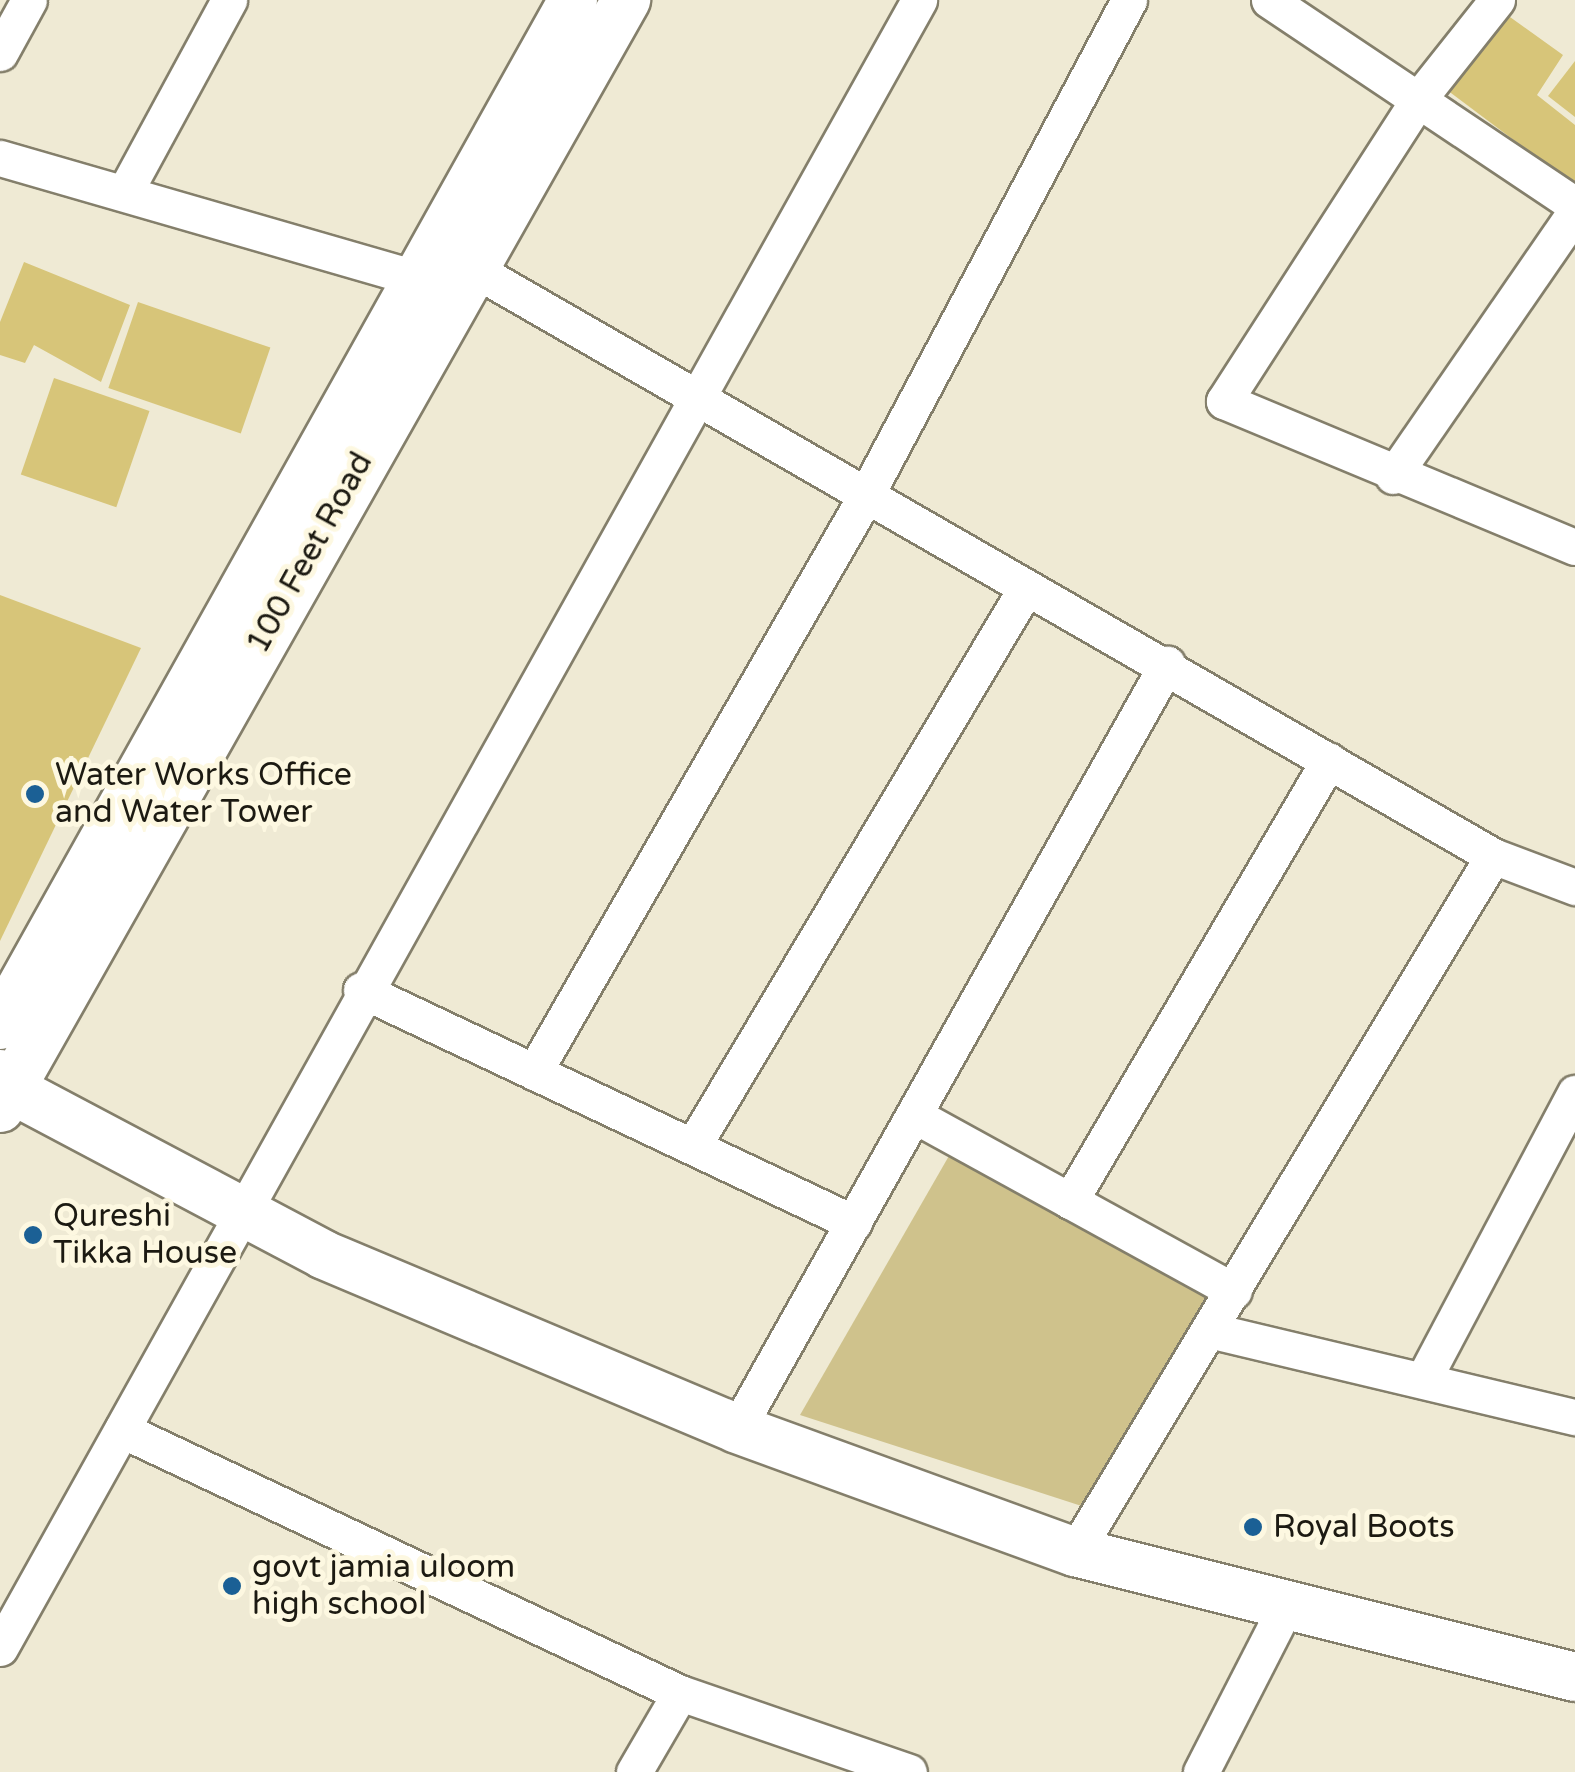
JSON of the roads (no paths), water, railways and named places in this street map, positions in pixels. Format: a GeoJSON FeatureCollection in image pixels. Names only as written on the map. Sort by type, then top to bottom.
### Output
{"type":"FeatureCollection","features":[{"type":"Feature","properties":{"kind":"main road","name":"100 Feet Road"},"geometry":{"type":"LineString","coordinates":[[0,1025],[412,276],[573,0]]}},
{"type":"Feature","properties":{"kind":"main road","name":"100 Feet Road"},"geometry":{"type":"LineString","coordinates":[[4,1090],[470,267],[626,0]]}},
{"type":"Feature","properties":{"kind":"main road"},"geometry":{"type":"LineString","coordinates":[[4,1090],[243,1214],[738,1429],[1074,1552],[1283,1612],[1575,1678]]}},
{"type":"Feature","properties":{"kind":"street"},"geometry":{"type":"LineString","coordinates":[[0,53],[29,0]]}},
{"type":"Feature","properties":{"kind":"street"},"geometry":{"type":"LineString","coordinates":[[127,188],[229,0]]}},
{"type":"Feature","properties":{"kind":"street"},"geometry":{"type":"LineString","coordinates":[[0,1648],[690,400],[919,0]]}},
{"type":"Feature","properties":{"kind":"street"},"geometry":{"type":"LineString","coordinates":[[534,1072],[864,499],[1128,0]]}},
{"type":"Feature","properties":{"kind":"street"},"geometry":{"type":"LineString","coordinates":[[1269,0],[1420,97],[1575,208],[1393,476]]}},
{"type":"Feature","properties":{"kind":"street"},"geometry":{"type":"LineString","coordinates":[[1497,0],[1420,97],[1224,401],[1393,476],[1575,546]]}},
{"type":"Feature","properties":{"kind":"street"},"geometry":{"type":"LineString","coordinates":[[0,158],[127,188],[412,276]]}},
{"type":"Feature","properties":{"kind":"street"},"geometry":{"type":"LineString","coordinates":[[470,267],[690,400],[1024,593],[1167,664],[1492,856],[1575,887]]}},
{"type":"Feature","properties":{"kind":"street"},"geometry":{"type":"LineString","coordinates":[[693,1146],[1024,593]]}},
{"type":"Feature","properties":{"kind":"street"},"geometry":{"type":"LineString","coordinates":[[738,1429],[1167,664]]}},
{"type":"Feature","properties":{"kind":"street"},"geometry":{"type":"LineString","coordinates":[[1070,1201],[1329,760]]}},
{"type":"Feature","properties":{"kind":"street"},"geometry":{"type":"LineString","coordinates":[[1074,1552],[1492,856]]}},
{"type":"Feature","properties":{"kind":"street"},"geometry":{"type":"LineString","coordinates":[[361,990],[854,1223]]}},
{"type":"Feature","properties":{"kind":"street"},"geometry":{"type":"LineString","coordinates":[[1423,1380],[1575,1093]]}},
{"type":"Feature","properties":{"kind":"street"},"geometry":{"type":"LineString","coordinates":[[914,1114],[1234,1290]]}},
{"type":"Feature","properties":{"kind":"street"},"geometry":{"type":"LineString","coordinates":[[1209,1330],[1575,1417]]}},
{"type":"Feature","properties":{"kind":"street"},"geometry":{"type":"LineString","coordinates":[[122,1430],[831,1761],[909,1772]]}},
{"type":"Feature","properties":{"kind":"street"},"geometry":{"type":"LineString","coordinates":[[1201,1772],[1283,1612]]}},
{"type":"Feature","properties":{"kind":"street"},"geometry":{"type":"LineString","coordinates":[[634,1772],[680,1693]]}},
{"type":"Feature","properties":{"kind":"place","name":"Water Works Office and Water Tower"},"geometry":{"type":"Point","coordinates":[35,794]}},
{"type":"Feature","properties":{"kind":"place","name":"Qureshi Tikka House"},"geometry":{"type":"Point","coordinates":[33,1235]}},
{"type":"Feature","properties":{"kind":"place","name":"Royal Boots"},"geometry":{"type":"Point","coordinates":[1253,1527]}},
{"type":"Feature","properties":{"kind":"place","name":"govt jamia uloom high school"},"geometry":{"type":"Point","coordinates":[232,1586]}}]}
